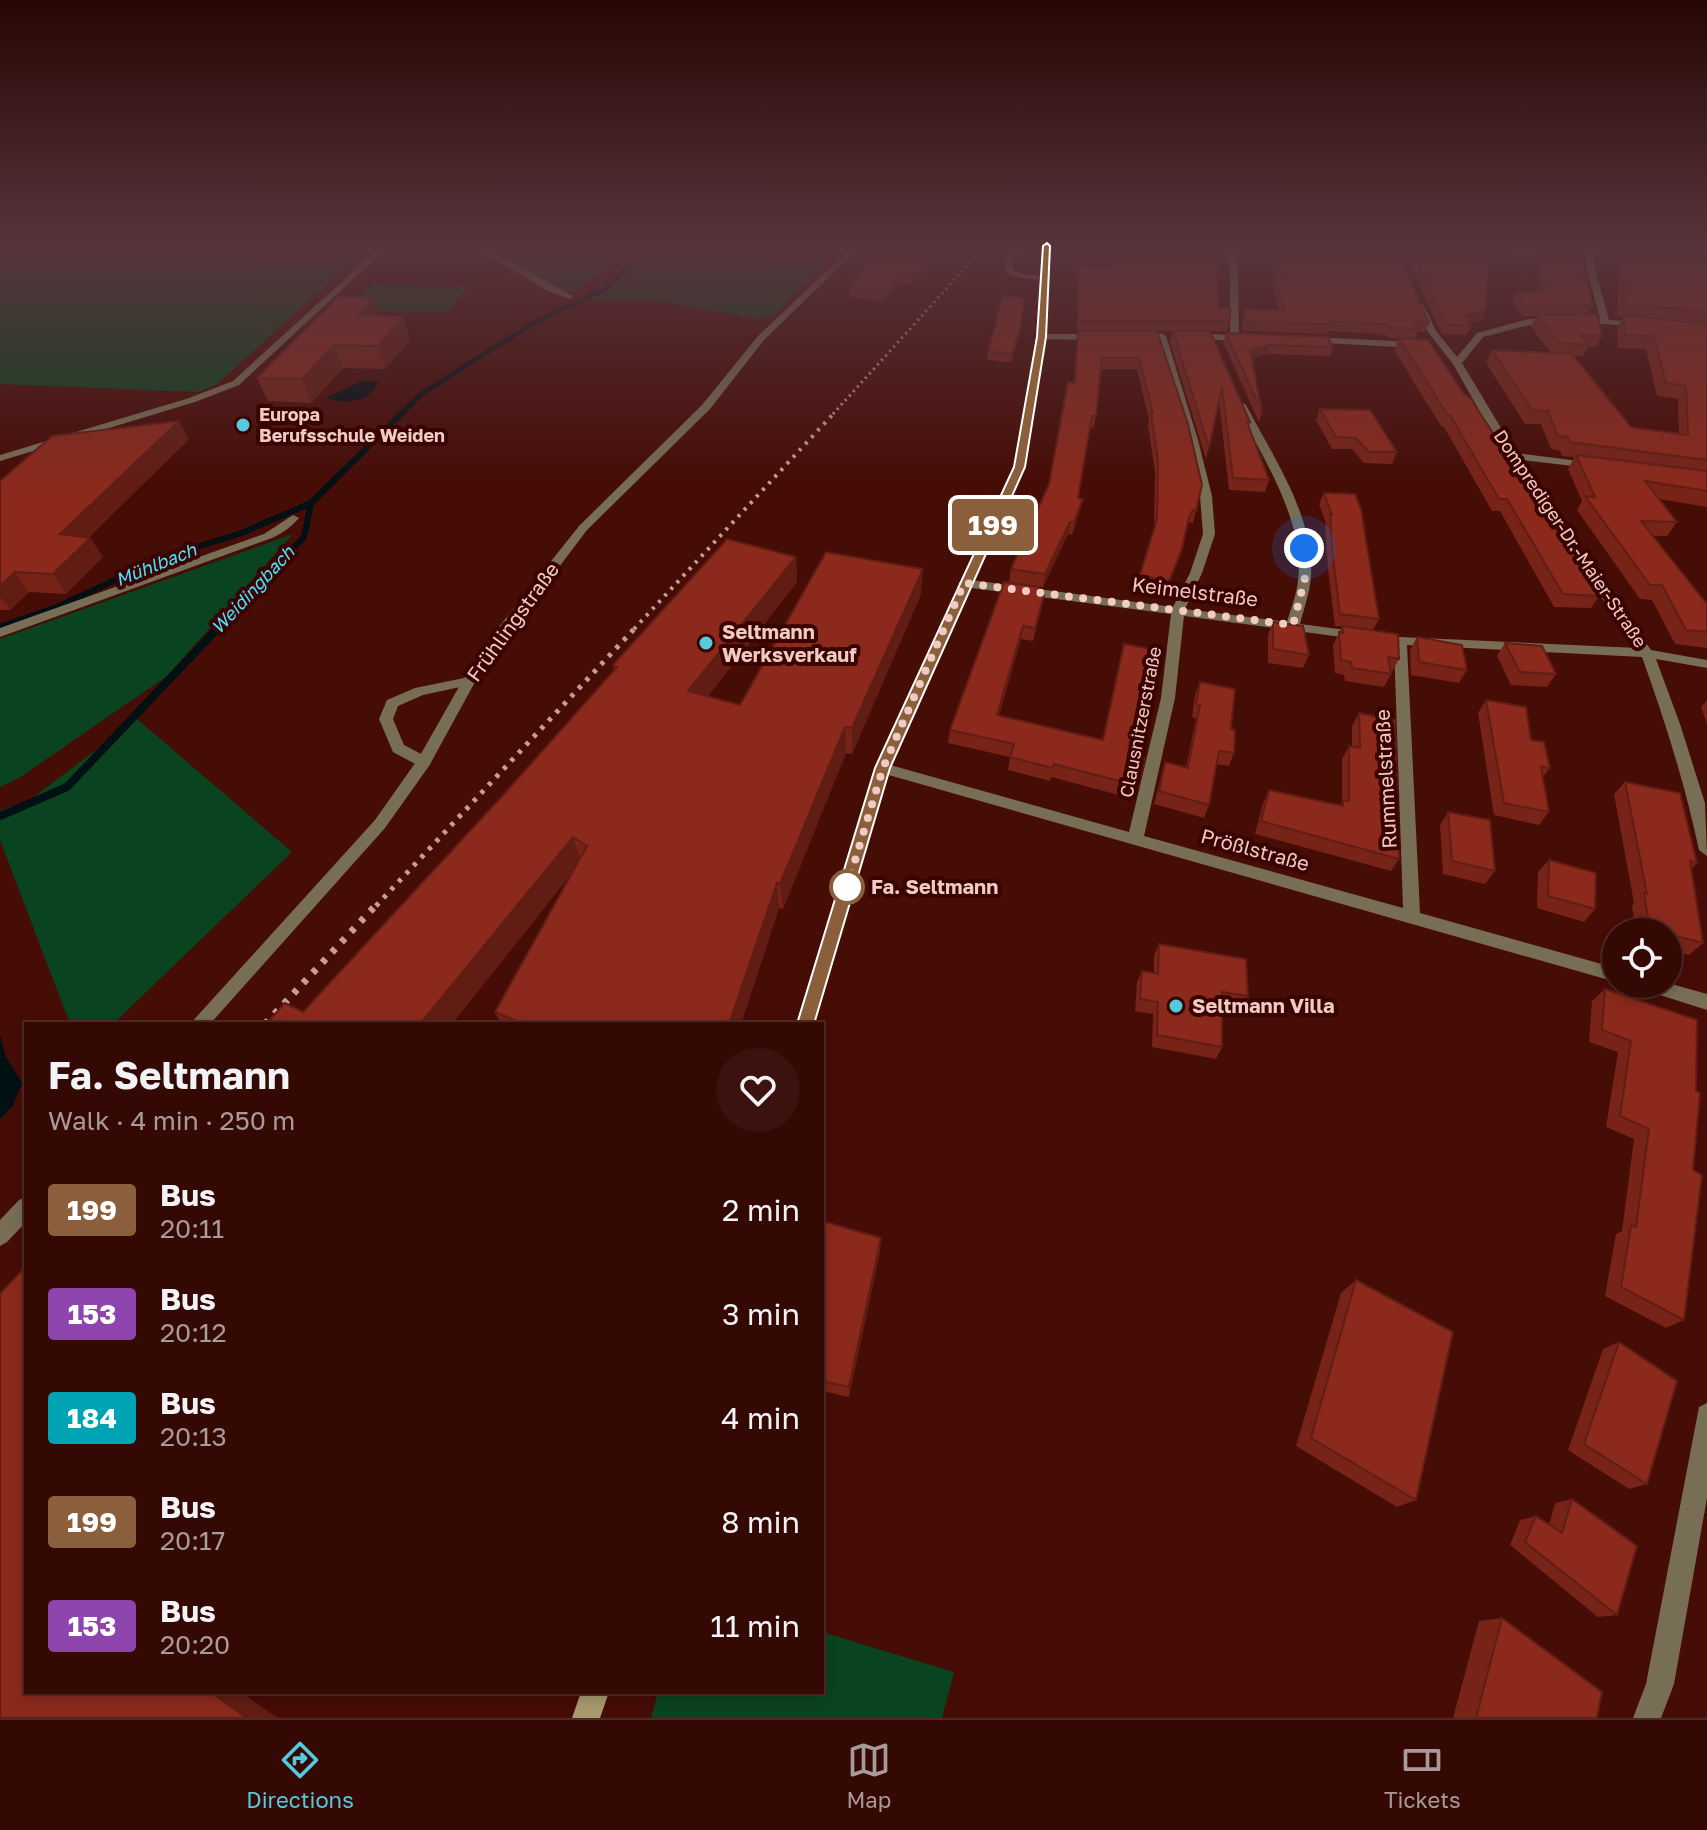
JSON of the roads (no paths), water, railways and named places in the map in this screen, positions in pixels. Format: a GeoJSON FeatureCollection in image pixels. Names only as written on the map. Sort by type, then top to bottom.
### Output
{"type":"FeatureCollection","features":[{"type":"Feature","properties":{"kind":"main road"},"geometry":{"type":"LineString","coordinates":[[806,1022],[883,768],[964,583],[1020,467],[1042,326]]}},
{"type":"Feature","properties":{"kind":"main road"},"geometry":{"type":"LineString","coordinates":[[586,1718],[594,1694]]}},
{"type":"Feature","properties":{"kind":"street"},"geometry":{"type":"LineString","coordinates":[[0,458],[192,400],[236,383],[298,326]]}},
{"type":"Feature","properties":{"kind":"street","name":"Frühlingstraße"},"geometry":{"type":"LineString","coordinates":[[201,1022],[380,824],[424,762],[469,681],[583,528],[706,407],[773,326]]}},
{"type":"Feature","properties":{"kind":"street"},"geometry":{"type":"LineString","coordinates":[[1235,326],[1235,338]]}},
{"type":"Feature","properties":{"kind":"street","name":"Domprediger-Dr.-Maier-Straße"},"geometry":{"type":"LineString","coordinates":[[1432,326],[1567,540],[1647,653],[1673,724],[1697,803],[1707,850]]}},
{"type":"Feature","properties":{"kind":"street"},"geometry":{"type":"LineString","coordinates":[[1457,363],[1480,335],[1513,326]]}},
{"type":"Feature","properties":{"kind":"street","name":"Clausnitzerstraße"},"geometry":{"type":"LineString","coordinates":[[1135,840],[1168,698],[1178,610],[1196,573],[1209,534],[1206,496],[1196,454],[1160,336]]}},
{"type":"Feature","properties":{"kind":"street"},"geometry":{"type":"LineString","coordinates":[[1184,336],[1259,339]]}},
{"type":"Feature","properties":{"kind":"street"},"geometry":{"type":"LineString","coordinates":[[1213,336],[1218,349]]}},
{"type":"Feature","properties":{"kind":"street"},"geometry":{"type":"LineString","coordinates":[[1041,337],[1105,337]]}},
{"type":"Feature","properties":{"kind":"street"},"geometry":{"type":"LineString","coordinates":[[1298,340],[1442,346]]}},
{"type":"Feature","properties":{"kind":"street"},"geometry":{"type":"LineString","coordinates":[[1234,388],[1294,516],[1304,548],[1305,578],[1293,625]]}},
{"type":"Feature","properties":{"kind":"street"},"geometry":{"type":"LineString","coordinates":[[1514,456],[1603,466]]}},
{"type":"Feature","properties":{"kind":"street"},"geometry":{"type":"LineString","coordinates":[[0,633],[268,536],[293,518]]}},
{"type":"Feature","properties":{"kind":"street","name":"Keimelstraße"},"geometry":{"type":"LineString","coordinates":[[964,583],[1400,641],[1647,653],[1707,664]]}},
{"type":"Feature","properties":{"kind":"street","name":"Rummelstraße"},"geometry":{"type":"LineString","coordinates":[[1400,641],[1412,916]]}},
{"type":"Feature","properties":{"kind":"street"},"geometry":{"type":"LineString","coordinates":[[424,762],[398,748],[386,719],[392,703],[420,691],[469,681]]}},
{"type":"Feature","properties":{"kind":"street","name":"Prößlstraße"},"geometry":{"type":"LineString","coordinates":[[883,768],[1602,971]]}},
{"type":"Feature","properties":{"kind":"street"},"geometry":{"type":"LineString","coordinates":[[1682,994],[1707,1002]]}},
{"type":"Feature","properties":{"kind":"street"},"geometry":{"type":"LineString","coordinates":[[0,1235],[24,1209]]}},
{"type":"Feature","properties":{"kind":"street"},"geometry":{"type":"LineString","coordinates":[[1647,1718],[1660,1684],[1707,1415]]}},
{"type":"Feature","properties":{"kind":"waterway","name":"Weidingbach"},"geometry":{"type":"LineString","coordinates":[[403,412],[421,394],[528,326]]}},
{"type":"Feature","properties":{"kind":"waterway","name":"Weidingbach"},"geometry":{"type":"LineString","coordinates":[[311,503],[403,412]]}},
{"type":"Feature","properties":{"kind":"waterway","name":"Mühlbach"},"geometry":{"type":"LineString","coordinates":[[0,627],[57,607],[165,557],[239,534],[311,503]]}},
{"type":"Feature","properties":{"kind":"waterway","name":"Weidingbach"},"geometry":{"type":"LineString","coordinates":[[217,629],[304,537],[311,503]]}},
{"type":"Feature","properties":{"kind":"waterway","name":"Weidingbach"},"geometry":{"type":"LineString","coordinates":[[0,816],[67,787],[219,627]]}},
{"type":"Feature","properties":{"kind":"railway"},"geometry":{"type":"LineString","coordinates":[[833,414],[912,326]]}},
{"type":"Feature","properties":{"kind":"railway"},"geometry":{"type":"LineString","coordinates":[[634,629],[835,412]]}},
{"type":"Feature","properties":{"kind":"railway"},"geometry":{"type":"LineString","coordinates":[[376,906],[636,627]]}},
{"type":"Feature","properties":{"kind":"railway"},"geometry":{"type":"LineString","coordinates":[[267,1022],[377,904]]}},
{"type":"Feature","properties":{"kind":"place","name":"Europa Berufsschule Weiden"},"geometry":{"type":"Point","coordinates":[243,425]}},
{"type":"Feature","properties":{"kind":"place","name":"Seltmann Werksverkauf"},"geometry":{"type":"Point","coordinates":[706,643]}},
{"type":"Feature","properties":{"kind":"place","name":"Fa. Seltmann"},"geometry":{"type":"Point","coordinates":[847,887]}},
{"type":"Feature","properties":{"kind":"place","name":"Seltmann Villa"},"geometry":{"type":"Point","coordinates":[1176,1006]}}]}
